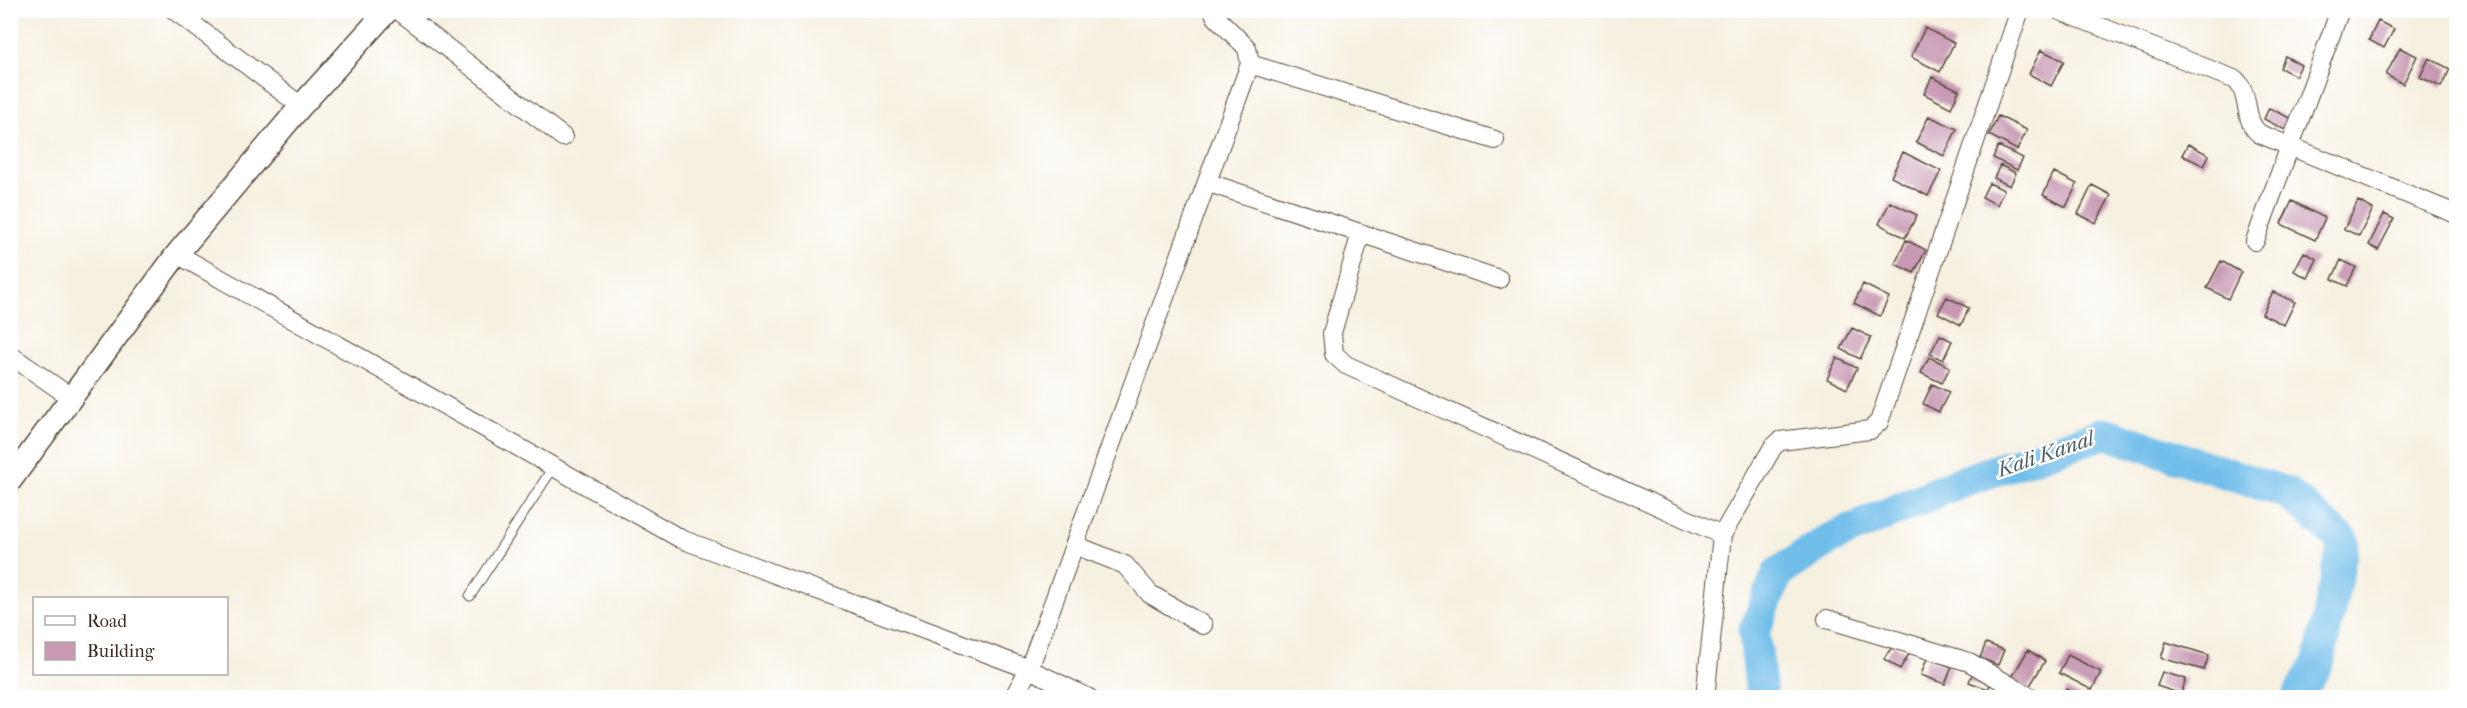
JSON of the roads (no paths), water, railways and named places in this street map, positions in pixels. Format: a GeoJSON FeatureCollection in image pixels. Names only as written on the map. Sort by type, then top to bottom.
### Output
{"type":"FeatureCollection","features":[{"type":"Feature","properties":{"kind":"street"},"geometry":{"type":"LineString","coordinates":[[174,10],[301,106]]}},
{"type":"Feature","properties":{"kind":"street"},"geometry":{"type":"LineString","coordinates":[[10,481],[177,254],[301,106],[388,10]]}},
{"type":"Feature","properties":{"kind":"street"},"geometry":{"type":"LineString","coordinates":[[398,10],[563,137]]}},
{"type":"Feature","properties":{"kind":"street"},"geometry":{"type":"LineString","coordinates":[[1013,698],[1029,669],[1209,183],[1250,64],[1247,48],[1216,17],[1213,10]]}},
{"type":"Feature","properties":{"kind":"street"},"geometry":{"type":"LineString","coordinates":[[1705,698],[1722,535],[1773,447],[1780,441],[1870,430],[1879,422],[2020,10]]}},
{"type":"Feature","properties":{"kind":"street"},"geometry":{"type":"LineString","coordinates":[[2058,10],[2236,80],[2246,96],[2255,131],[2457,214]]}},
{"type":"Feature","properties":{"kind":"street"},"geometry":{"type":"LineString","coordinates":[[2255,241],[2340,10]]}},
{"type":"Feature","properties":{"kind":"street"},"geometry":{"type":"LineString","coordinates":[[1250,64],[1495,140]]}},
{"type":"Feature","properties":{"kind":"street"},"geometry":{"type":"LineString","coordinates":[[1209,183],[1499,279]]}},
{"type":"Feature","properties":{"kind":"street"},"geometry":{"type":"LineString","coordinates":[[1361,233],[1332,333],[1334,354],[1346,365],[1722,535]]}},
{"type":"Feature","properties":{"kind":"street"},"geometry":{"type":"LineString","coordinates":[[177,254],[681,539],[1029,669],[1089,698]]}},
{"type":"Feature","properties":{"kind":"street"},"geometry":{"type":"LineString","coordinates":[[10,355],[72,398]]}},
{"type":"Feature","properties":{"kind":"street"},"geometry":{"type":"LineString","coordinates":[[1075,545],[1125,565],[1150,594],[1203,625]]}},
{"type":"Feature","properties":{"kind":"street"},"geometry":{"type":"LineString","coordinates":[[1827,619],[1969,662],[2032,698]]}},
{"type":"Feature","properties":{"kind":"lane"},"geometry":{"type":"LineString","coordinates":[[470,596],[554,466]]}},
{"type":"Feature","properties":{"kind":"waterway","name":"Kali Kanal"},"geometry":{"type":"LineString","coordinates":[[1762,698],[1754,631],[1778,573],[1830,539],[1958,483],[2105,433],[2287,493],[2344,541],[2319,661],[2297,698]]}}]}
